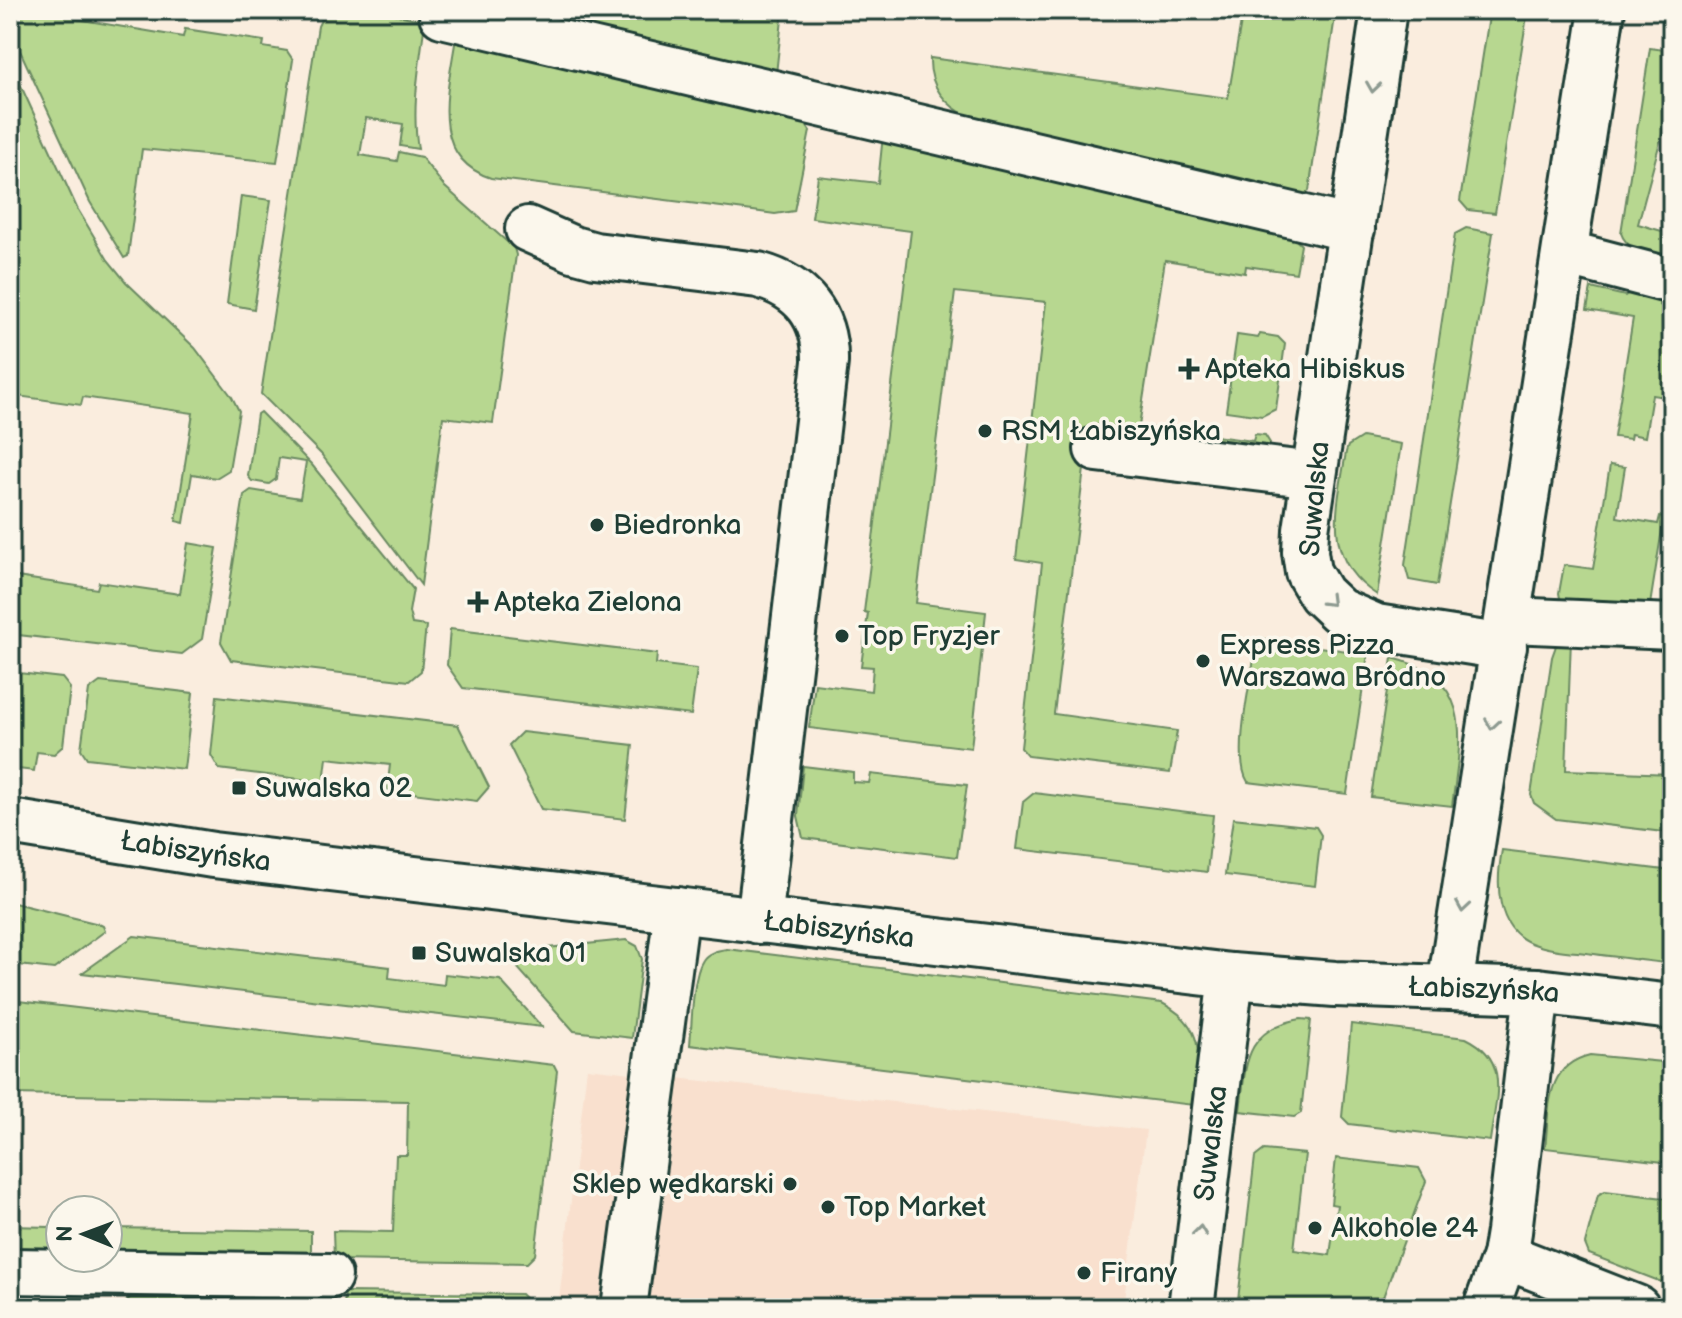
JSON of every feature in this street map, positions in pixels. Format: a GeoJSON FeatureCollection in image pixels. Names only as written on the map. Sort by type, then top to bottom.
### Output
{"type":"FeatureCollection","features":[{"type":"Feature","properties":{"kind":"street","name":"Suwalska"},"geometry":{"type":"LineString","coordinates":[[1384,10],[1314,475],[1305,552],[1313,583],[1329,603],[1349,617],[1376,627],[1506,633],[1575,623],[1672,627]]}},
{"type":"Feature","properties":{"kind":"street"},"geometry":{"type":"LineString","coordinates":[[1450,986],[1602,10]]}},
{"type":"Feature","properties":{"kind":"street"},"geometry":{"type":"LineString","coordinates":[[442,15],[1352,229]]}},
{"type":"Feature","properties":{"kind":"street"},"geometry":{"type":"LineString","coordinates":[[528,229],[595,255],[758,275],[775,280],[803,298],[821,327],[825,362],[759,921]]}},
{"type":"Feature","properties":{"kind":"street"},"geometry":{"type":"LineString","coordinates":[[1565,253],[1672,281]]}},
{"type":"Feature","properties":{"kind":"street"},"geometry":{"type":"LineString","coordinates":[[1097,449],[1314,475]]}},
{"type":"Feature","properties":{"kind":"street","name":"Łabiszyńska"},"geometry":{"type":"LineString","coordinates":[[10,822],[213,855],[1231,976],[1335,984],[1537,991],[1672,1007]]}},
{"type":"Feature","properties":{"kind":"street"},"geometry":{"type":"LineString","coordinates":[[624,1308],[677,910]]}},
{"type":"Feature","properties":{"kind":"street","name":"Suwalska"},"geometry":{"type":"LineString","coordinates":[[1191,1308],[1231,976]]}},
{"type":"Feature","properties":{"kind":"street"},"geometry":{"type":"LineString","coordinates":[[1486,1308],[1505,1256],[1537,991]]}},
{"type":"Feature","properties":{"kind":"street"},"geometry":{"type":"LineString","coordinates":[[1505,1256],[1637,1308]]}},
{"type":"Feature","properties":{"kind":"street"},"geometry":{"type":"LineString","coordinates":[[10,1271],[329,1276]]}},
{"type":"Feature","properties":{"kind":"shaded area"},"geometry":{"type":"Polygon","coordinates":[[[587,1068],[1146,1130],[1123,1308],[558,1308],[587,1068]]]}},
{"type":"Feature","properties":{"kind":"green space"},"geometry":{"type":"Polygon","coordinates":[[[10,10],[77,10],[76,19],[183,37],[185,29],[264,41],[263,47],[287,51],[293,60],[277,162],[142,149],[128,256],[124,258],[90,202],[10,29],[10,10]]]}},
{"type":"Feature","properties":{"kind":"green space"},"geometry":{"type":"Polygon","coordinates":[[[334,10],[375,10],[425,21],[416,101],[418,149],[400,146],[403,124],[366,118],[360,155],[397,161],[399,152],[421,157],[445,187],[514,248],[516,255],[493,423],[443,417],[421,585],[321,454],[261,394],[318,26],[334,10]]]}},
{"type":"Feature","properties":{"kind":"green space"},"geometry":{"type":"Polygon","coordinates":[[[503,10],[783,10],[776,74],[503,10]]]}},
{"type":"Feature","properties":{"kind":"green space"},"geometry":{"type":"Polygon","coordinates":[[[1243,10],[1336,10],[1309,191],[1299,198],[971,118],[954,108],[941,95],[930,69],[930,58],[1228,98],[1243,10]]]}},
{"type":"Feature","properties":{"kind":"green space"},"geometry":{"type":"Polygon","coordinates":[[[1490,10],[1528,10],[1495,213],[1468,210],[1460,201],[1490,10]]]}},
{"type":"Feature","properties":{"kind":"green space"},"geometry":{"type":"Polygon","coordinates":[[[457,31],[802,119],[810,131],[794,211],[775,214],[491,178],[470,168],[457,153],[449,136],[447,116],[447,95],[457,31]]]}},
{"type":"Feature","properties":{"kind":"green space"},"geometry":{"type":"Polygon","coordinates":[[[1650,48],[1672,51],[1672,124],[1665,123],[1638,224],[1672,234],[1672,258],[1635,248],[1624,240],[1621,233],[1650,48]]]}},
{"type":"Feature","properties":{"kind":"green space"},"geometry":{"type":"Polygon","coordinates":[[[10,62],[77,208],[108,260],[126,282],[195,348],[239,411],[229,470],[216,478],[192,474],[184,523],[176,521],[193,413],[83,397],[81,405],[10,395],[10,62]]]}},
{"type":"Feature","properties":{"kind":"green space"},"geometry":{"type":"Polygon","coordinates":[[[883,135],[1293,237],[1301,245],[1296,273],[1246,266],[1245,273],[1165,260],[1139,426],[1253,441],[1255,434],[1265,435],[1270,443],[1268,457],[1088,436],[1054,714],[1177,731],[1170,773],[1028,756],[1021,748],[1042,563],[1016,559],[1046,302],[955,292],[916,603],[986,612],[971,748],[809,728],[815,684],[871,691],[873,667],[861,666],[868,613],[864,612],[911,231],[812,218],[818,176],[878,183],[883,135]]]}},
{"type":"Feature","properties":{"kind":"green space"},"geometry":{"type":"Polygon","coordinates":[[[241,196],[271,200],[254,309],[227,304],[241,196]]]}},
{"type":"Feature","properties":{"kind":"green space"},"geometry":{"type":"Polygon","coordinates":[[[1466,228],[1493,233],[1437,585],[1409,580],[1405,565],[1455,234],[1466,228]]]}},
{"type":"Feature","properties":{"kind":"green space"},"geometry":{"type":"Polygon","coordinates":[[[1643,283],[1664,289],[1659,305],[1672,308],[1672,398],[1652,395],[1645,437],[1631,434],[1630,439],[1614,437],[1633,318],[1587,310],[1591,288],[1625,296],[1643,283]]]}},
{"type":"Feature","properties":{"kind":"green space"},"geometry":{"type":"Polygon","coordinates":[[[1260,334],[1278,337],[1285,344],[1276,409],[1262,416],[1226,411],[1237,335],[1258,338],[1260,334]]]}},
{"type":"Feature","properties":{"kind":"green space"},"geometry":{"type":"Polygon","coordinates":[[[260,412],[312,465],[413,589],[409,612],[412,624],[426,626],[421,671],[409,681],[231,660],[221,642],[244,495],[251,490],[300,498],[306,462],[279,458],[276,479],[269,484],[252,481],[248,476],[257,414],[260,412]]]}},
{"type":"Feature","properties":{"kind":"green space"},"geometry":{"type":"Polygon","coordinates":[[[1362,437],[1401,444],[1377,595],[1359,581],[1347,565],[1337,531],[1346,452],[1348,446],[1362,437]]]}},
{"type":"Feature","properties":{"kind":"green space"},"geometry":{"type":"Polygon","coordinates":[[[1610,465],[1625,467],[1617,517],[1658,524],[1660,516],[1664,517],[1649,611],[1561,603],[1559,593],[1564,565],[1593,569],[1610,465]]]}},
{"type":"Feature","properties":{"kind":"green space"},"geometry":{"type":"Polygon","coordinates":[[[188,543],[217,548],[202,639],[182,654],[10,634],[10,576],[97,589],[99,582],[180,594],[188,543]]]}},
{"type":"Feature","properties":{"kind":"green space"},"geometry":{"type":"Polygon","coordinates":[[[450,629],[657,654],[656,664],[697,669],[691,715],[463,688],[447,665],[450,629]]]}},
{"type":"Feature","properties":{"kind":"green space"},"geometry":{"type":"Polygon","coordinates":[[[1258,638],[1368,654],[1347,794],[1248,782],[1243,770],[1242,734],[1258,638]]]}},
{"type":"Feature","properties":{"kind":"green space"},"geometry":{"type":"Polygon","coordinates":[[[1571,639],[1566,770],[1672,774],[1672,833],[1556,819],[1534,803],[1531,795],[1552,657],[1557,643],[1571,639]]]}},
{"type":"Feature","properties":{"kind":"green space"},"geometry":{"type":"Polygon","coordinates":[[[1392,658],[1419,667],[1438,680],[1450,696],[1457,714],[1459,735],[1452,806],[1371,797],[1392,658]]]}},
{"type":"Feature","properties":{"kind":"green space"},"geometry":{"type":"Polygon","coordinates":[[[10,672],[62,678],[70,688],[63,746],[54,754],[37,752],[34,771],[10,768],[10,672]]]}},
{"type":"Feature","properties":{"kind":"green space"},"geometry":{"type":"Polygon","coordinates":[[[100,682],[193,693],[184,769],[87,758],[81,749],[89,690],[100,682]]]}},
{"type":"Feature","properties":{"kind":"green space"},"geometry":{"type":"Polygon","coordinates":[[[217,696],[458,725],[489,787],[477,801],[387,790],[390,765],[327,758],[324,782],[219,769],[211,755],[217,696]]]}},
{"type":"Feature","properties":{"kind":"green space"},"geometry":{"type":"Polygon","coordinates":[[[522,732],[633,745],[625,819],[541,809],[509,745],[522,732]]]}},
{"type":"Feature","properties":{"kind":"green space"},"geometry":{"type":"Polygon","coordinates":[[[803,766],[853,772],[853,782],[869,783],[871,774],[967,785],[957,857],[803,838],[798,816],[803,766]]]}},
{"type":"Feature","properties":{"kind":"green space"},"geometry":{"type":"Polygon","coordinates":[[[1034,793],[1213,815],[1207,872],[1017,849],[1023,802],[1034,793]]]}},
{"type":"Feature","properties":{"kind":"green space"},"geometry":{"type":"Polygon","coordinates":[[[1233,818],[1316,827],[1321,835],[1315,886],[1225,875],[1233,818]]]}},
{"type":"Feature","properties":{"kind":"green space"},"geometry":{"type":"Polygon","coordinates":[[[1502,850],[1672,871],[1672,964],[1551,949],[1519,936],[1510,927],[1501,903],[1499,876],[1502,850]]]}},
{"type":"Feature","properties":{"kind":"green space"},"geometry":{"type":"Polygon","coordinates":[[[10,902],[99,924],[105,931],[54,969],[10,964],[10,902]]]}},
{"type":"Feature","properties":{"kind":"green space"},"geometry":{"type":"Polygon","coordinates":[[[134,936],[390,967],[389,978],[444,985],[445,974],[500,980],[542,1027],[82,973],[134,936]]]}},
{"type":"Feature","properties":{"kind":"green space"},"geometry":{"type":"Polygon","coordinates":[[[626,940],[637,946],[642,959],[632,1038],[574,1031],[516,966],[517,951],[626,940]]]}},
{"type":"Feature","properties":{"kind":"green space"},"geometry":{"type":"Polygon","coordinates":[[[727,949],[1162,1003],[1188,1023],[1194,1034],[1198,1060],[1193,1105],[690,1045],[699,967],[708,955],[727,949]]]}},
{"type":"Feature","properties":{"kind":"green space"},"geometry":{"type":"Polygon","coordinates":[[[10,1000],[554,1065],[557,1071],[535,1255],[527,1263],[334,1260],[333,1231],[393,1232],[396,1155],[407,1155],[408,1101],[10,1094],[10,1000]]]}},
{"type":"Feature","properties":{"kind":"green space"},"geometry":{"type":"Polygon","coordinates":[[[1311,1020],[1301,1113],[1294,1117],[1240,1111],[1247,1063],[1258,1040],[1282,1024],[1311,1020]]]}},
{"type":"Feature","properties":{"kind":"green space"},"geometry":{"type":"Polygon","coordinates":[[[1351,1024],[1466,1038],[1480,1047],[1490,1058],[1497,1082],[1490,1141],[1349,1124],[1342,1117],[1351,1024]]]}},
{"type":"Feature","properties":{"kind":"green space"},"geometry":{"type":"Polygon","coordinates":[[[1590,1055],[1672,1063],[1672,1163],[1545,1148],[1549,1104],[1557,1079],[1575,1061],[1590,1055]]]}},
{"type":"Feature","properties":{"kind":"green space"},"geometry":{"type":"Polygon","coordinates":[[[1264,1150],[1305,1154],[1294,1250],[1330,1255],[1337,1205],[1331,1204],[1336,1158],[1419,1168],[1426,1181],[1379,1308],[1237,1308],[1255,1157],[1264,1150]]]}},
{"type":"Feature","properties":{"kind":"green space"},"geometry":{"type":"Polygon","coordinates":[[[1605,1191],[1672,1199],[1672,1286],[1589,1254],[1585,1244],[1598,1195],[1605,1191]]]}},
{"type":"Feature","properties":{"kind":"green space"},"geometry":{"type":"Polygon","coordinates":[[[10,1226],[44,1227],[44,1254],[10,1254],[10,1226]]]}},
{"type":"Feature","properties":{"kind":"green space"},"geometry":{"type":"Polygon","coordinates":[[[124,1228],[311,1231],[311,1259],[124,1255],[124,1228]]]}},
{"type":"Feature","properties":{"kind":"green space"},"geometry":{"type":"Polygon","coordinates":[[[345,1292],[521,1294],[529,1302],[528,1308],[344,1308],[345,1292]]]}},
{"type":"Feature","properties":{"kind":"green space"},"geometry":{"type":"Polygon","coordinates":[[[132,1295],[307,1296],[314,1308],[121,1308],[132,1295]]]}},
{"type":"Feature","properties":{"kind":"place","name":"Apteka Hibiskus"},"geometry":{"type":"Point","coordinates":[1189,369]}},
{"type":"Feature","properties":{"kind":"place","name":"RSM Łabiszyńska"},"geometry":{"type":"Point","coordinates":[985,431]}},
{"type":"Feature","properties":{"kind":"place","name":"Biedronka"},"geometry":{"type":"Point","coordinates":[597,525]}},
{"type":"Feature","properties":{"kind":"place","name":"Apteka Zielona"},"geometry":{"type":"Point","coordinates":[478,602]}},
{"type":"Feature","properties":{"kind":"place","name":"Top Fryzjer"},"geometry":{"type":"Point","coordinates":[842,636]}},
{"type":"Feature","properties":{"kind":"place","name":"Express Pizza Warszawa Bródno"},"geometry":{"type":"Point","coordinates":[1203,661]}},
{"type":"Feature","properties":{"kind":"place","name":"Suwalska 02"},"geometry":{"type":"Point","coordinates":[239,788]}},
{"type":"Feature","properties":{"kind":"place","name":"Suwalska 01"},"geometry":{"type":"Point","coordinates":[419,953]}},
{"type":"Feature","properties":{"kind":"place","name":"Sklep wędkarski"},"geometry":{"type":"Point","coordinates":[790,1184]}},
{"type":"Feature","properties":{"kind":"place","name":"Top Market"},"geometry":{"type":"Point","coordinates":[828,1207]}},
{"type":"Feature","properties":{"kind":"place","name":"Alkohole 24"},"geometry":{"type":"Point","coordinates":[1315,1228]}},
{"type":"Feature","properties":{"kind":"place","name":"Firany"},"geometry":{"type":"Point","coordinates":[1084,1273]}}]}
